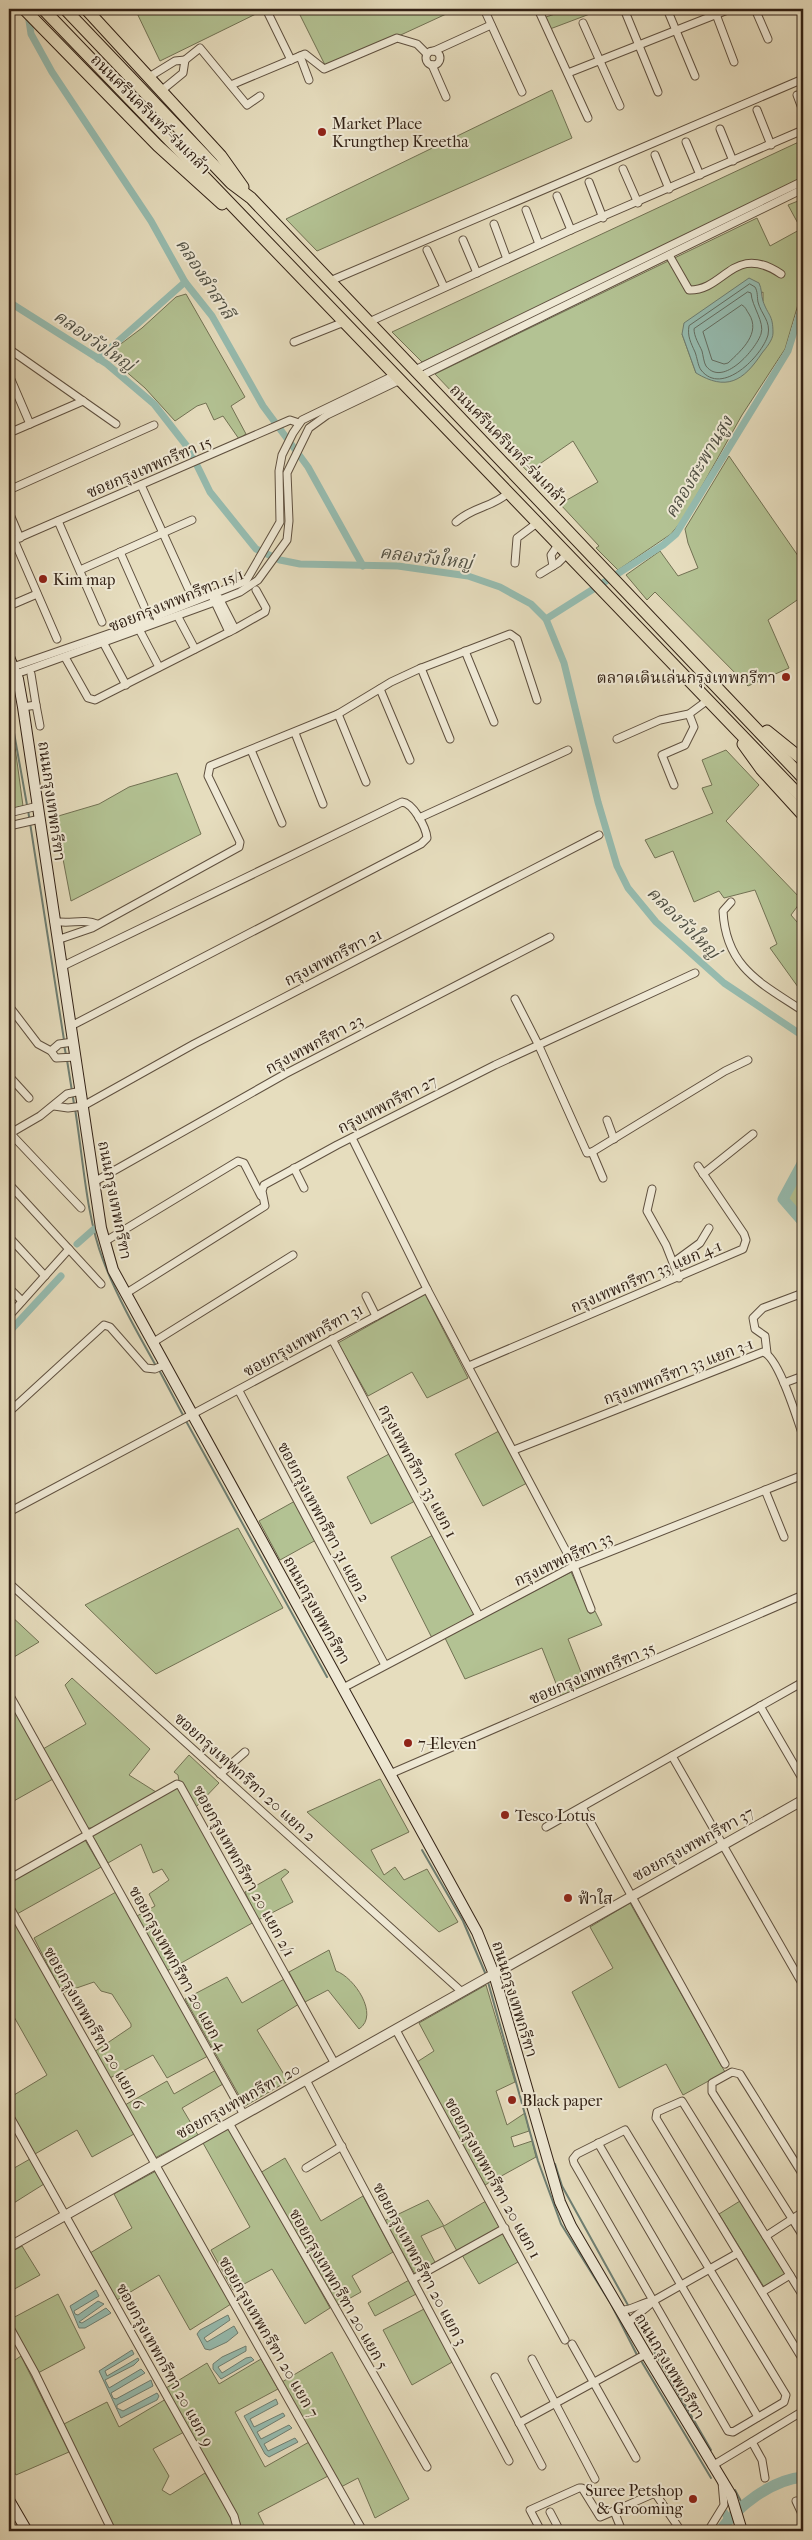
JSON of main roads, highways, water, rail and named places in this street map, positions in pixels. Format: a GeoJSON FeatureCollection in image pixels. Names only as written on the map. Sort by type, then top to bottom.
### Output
{"type":"FeatureCollection","features":[{"type":"Feature","properties":{"kind":"main road","name":"ถนนศรีนครินทร์-ร่มเกล้า"},"geometry":{"type":"LineString","coordinates":[[24,9],[158,146],[204,190],[262,236]]}},
{"type":"Feature","properties":{"kind":"main road","name":"ถนนศรีนครินทร์-ร่มเกล้า"},"geometry":{"type":"LineString","coordinates":[[43,9],[803,798]]}},
{"type":"Feature","properties":{"kind":"main road","name":"ถนนศรีนครินทร์-ร่มเกล้า"},"geometry":{"type":"LineString","coordinates":[[86,9],[221,156],[250,198]]}},
{"type":"Feature","properties":{"kind":"main road","name":"ถนนศรีนครินทร์-ร่มเกล้า"},"geometry":{"type":"LineString","coordinates":[[66,10],[232,183],[250,198],[330,281],[744,713],[803,778]]}},
{"type":"Feature","properties":{"kind":"main road","name":"ถนนกรุงเทพกรีฑา"},"geometry":{"type":"LineString","coordinates":[[9,657],[15,671],[23,707],[31,808],[37,820],[63,966],[80,1107],[104,1242],[113,1270],[152,1343],[160,1367],[187,1418],[342,1688],[477,1932],[488,1977],[554,2187],[571,2226],[628,2324],[644,2356],[734,2501],[742,2531]]}},
{"type":"Feature","properties":{"kind":"main road","name":"ถนนศรีนครินทร์-ร่มเกล้า"},"geometry":{"type":"LineString","coordinates":[[744,713],[803,760]]}},
{"type":"Feature","properties":{"kind":"main road","name":"ถนนศรีนครินทร์-ร่มเกล้า"},"geometry":{"type":"LineString","coordinates":[[734,727],[746,749],[761,770],[803,815]]}},
{"type":"Feature","properties":{"kind":"main road"},"geometry":{"type":"LineString","coordinates":[[9,2500],[28,2531]]}},
{"type":"Feature","properties":{"kind":"water"},"geometry":{"type":"Polygon","coordinates":[[[749,278],[760,285],[763,301],[772,322],[772,338],[755,363],[741,377],[733,381],[716,382],[696,373],[682,334],[684,323],[749,278]]]}},
{"type":"Feature","properties":{"kind":"water"},"geometry":{"type":"Polygon","coordinates":[[[96,2290],[99,2296],[74,2311],[75,2314],[78,2315],[98,2301],[104,2304],[79,2322],[82,2323],[106,2308],[111,2313],[85,2328],[79,2328],[70,2306],[96,2290]]]}},
{"type":"Feature","properties":{"kind":"water"},"geometry":{"type":"Polygon","coordinates":[[[228,2315],[230,2320],[204,2338],[207,2342],[234,2326],[238,2333],[227,2342],[210,2350],[205,2349],[197,2334],[200,2330],[228,2315]]]}},
{"type":"Feature","properties":{"kind":"water"},"geometry":{"type":"Polygon","coordinates":[[[246,2346],[246,2351],[218,2367],[222,2373],[246,2358],[251,2357],[254,2360],[221,2379],[213,2369],[213,2364],[222,2357],[246,2346]]]}},
{"type":"Feature","properties":{"kind":"water"},"geometry":{"type":"Polygon","coordinates":[[[132,2350],[134,2354],[105,2371],[107,2376],[138,2358],[139,2360],[134,2365],[105,2380],[109,2388],[141,2369],[145,2373],[111,2393],[113,2398],[116,2399],[151,2380],[153,2386],[117,2405],[117,2408],[123,2411],[157,2393],[159,2396],[157,2400],[121,2418],[99,2371],[132,2350]]]}},
{"type":"Feature","properties":{"kind":"water"},"geometry":{"type":"Polygon","coordinates":[[[276,2399],[278,2404],[250,2419],[254,2427],[283,2413],[285,2416],[257,2432],[261,2439],[289,2425],[292,2428],[264,2444],[268,2451],[295,2438],[298,2442],[269,2457],[265,2454],[244,2416],[276,2399]]]}},
{"type":"Feature","properties":{"kind":"waterway","name":"คลองลำสาลี"},"geometry":{"type":"LineString","coordinates":[[28,14],[31,34],[52,72],[151,221],[185,282],[212,316],[263,406],[308,467],[363,566]]}},
{"type":"Feature","properties":{"kind":"waterway"},"geometry":{"type":"LineString","coordinates":[[98,359],[185,282]]}},
{"type":"Feature","properties":{"kind":"waterway","name":"คลองวังใหญ่"},"geometry":{"type":"LineString","coordinates":[[9,302],[107,364],[154,404],[189,449],[210,492],[256,549],[280,560],[300,564],[398,566],[468,576],[500,587],[531,604],[546,619],[564,663],[598,802],[617,866],[628,888],[656,922],[724,983],[803,1036]]}},
{"type":"Feature","properties":{"kind":"waterway","name":"คลองสะพานสูง"},"geometry":{"type":"LineString","coordinates":[[546,619],[663,545],[676,534],[788,351],[803,303]]}},
{"type":"Feature","properties":{"kind":"waterway"},"geometry":{"type":"LineString","coordinates":[[9,705],[27,805]]}},
{"type":"Feature","properties":{"kind":"waterway"},"geometry":{"type":"LineString","coordinates":[[28,810],[64,1040]]}},
{"type":"Feature","properties":{"kind":"waterway"},"geometry":{"type":"LineString","coordinates":[[64,1045],[66,1055]]}},
{"type":"Feature","properties":{"kind":"waterway"},"geometry":{"type":"LineString","coordinates":[[67,1060],[74,1104]]}},
{"type":"Feature","properties":{"kind":"waterway"},"geometry":{"type":"LineString","coordinates":[[75,1109],[89,1205],[97,1243],[121,1301],[156,1366]]}},
{"type":"Feature","properties":{"kind":"waterway"},"geometry":{"type":"LineString","coordinates":[[803,1162],[783,1199],[803,1222]]}},
{"type":"Feature","properties":{"kind":"waterway"},"geometry":{"type":"LineString","coordinates":[[77,1244],[94,1229]]}},
{"type":"Feature","properties":{"kind":"waterway"},"geometry":{"type":"LineString","coordinates":[[9,1332],[61,1276]]}},
{"type":"Feature","properties":{"kind":"waterway"},"geometry":{"type":"LineString","coordinates":[[159,1370],[184,1417]]}},
{"type":"Feature","properties":{"kind":"waterway"},"geometry":{"type":"LineString","coordinates":[[186,1421],[327,1677]]}},
{"type":"Feature","properties":{"kind":"waterway"},"geometry":{"type":"LineString","coordinates":[[422,1850],[463,1921],[486,1975]]}},
{"type":"Feature","properties":{"kind":"waterway"},"geometry":{"type":"LineString","coordinates":[[488,1982],[538,2161],[561,2224],[611,2304],[637,2355]]}},
{"type":"Feature","properties":{"kind":"waterway"},"geometry":{"type":"LineString","coordinates":[[555,2164],[562,2186],[629,2307]]}},
{"type":"Feature","properties":{"kind":"waterway"},"geometry":{"type":"LineString","coordinates":[[636,2320],[711,2450]]}},
{"type":"Feature","properties":{"kind":"waterway"},"geometry":{"type":"LineString","coordinates":[[640,2359],[711,2478]]}},
{"type":"Feature","properties":{"kind":"waterway"},"geometry":{"type":"LineString","coordinates":[[720,2531],[736,2512],[756,2496],[779,2483],[803,2477]]}},
{"type":"Feature","properties":{"kind":"waterway"},"geometry":{"type":"LineString","coordinates":[[735,2490],[743,2505]]}},
{"type":"Feature","properties":{"kind":"waterway"},"geometry":{"type":"LineString","coordinates":[[725,2513],[728,2520]]}},
{"type":"Feature","properties":{"kind":"place","name":"Market Place Krungthep Kreetha"},"geometry":{"type":"Point","coordinates":[322,132]}},
{"type":"Feature","properties":{"kind":"place","name":"Kim map"},"geometry":{"type":"Point","coordinates":[43,579]}},
{"type":"Feature","properties":{"kind":"place","name":"ตลาดเดินเล่นกรุงเทพกรีฑา"},"geometry":{"type":"Point","coordinates":[786,677]}},
{"type":"Feature","properties":{"kind":"place","name":"7-Eleven"},"geometry":{"type":"Point","coordinates":[408,1743]}},
{"type":"Feature","properties":{"kind":"place","name":"Tesco Lotus"},"geometry":{"type":"Point","coordinates":[505,1815]}},
{"type":"Feature","properties":{"kind":"place","name":"ฟ้าใส"},"geometry":{"type":"Point","coordinates":[568,1898]}},
{"type":"Feature","properties":{"kind":"place","name":"Black paper"},"geometry":{"type":"Point","coordinates":[512,2100]}},
{"type":"Feature","properties":{"kind":"place","name":"Suree Petshop & Grooming"},"geometry":{"type":"Point","coordinates":[693,2499]}}]}
